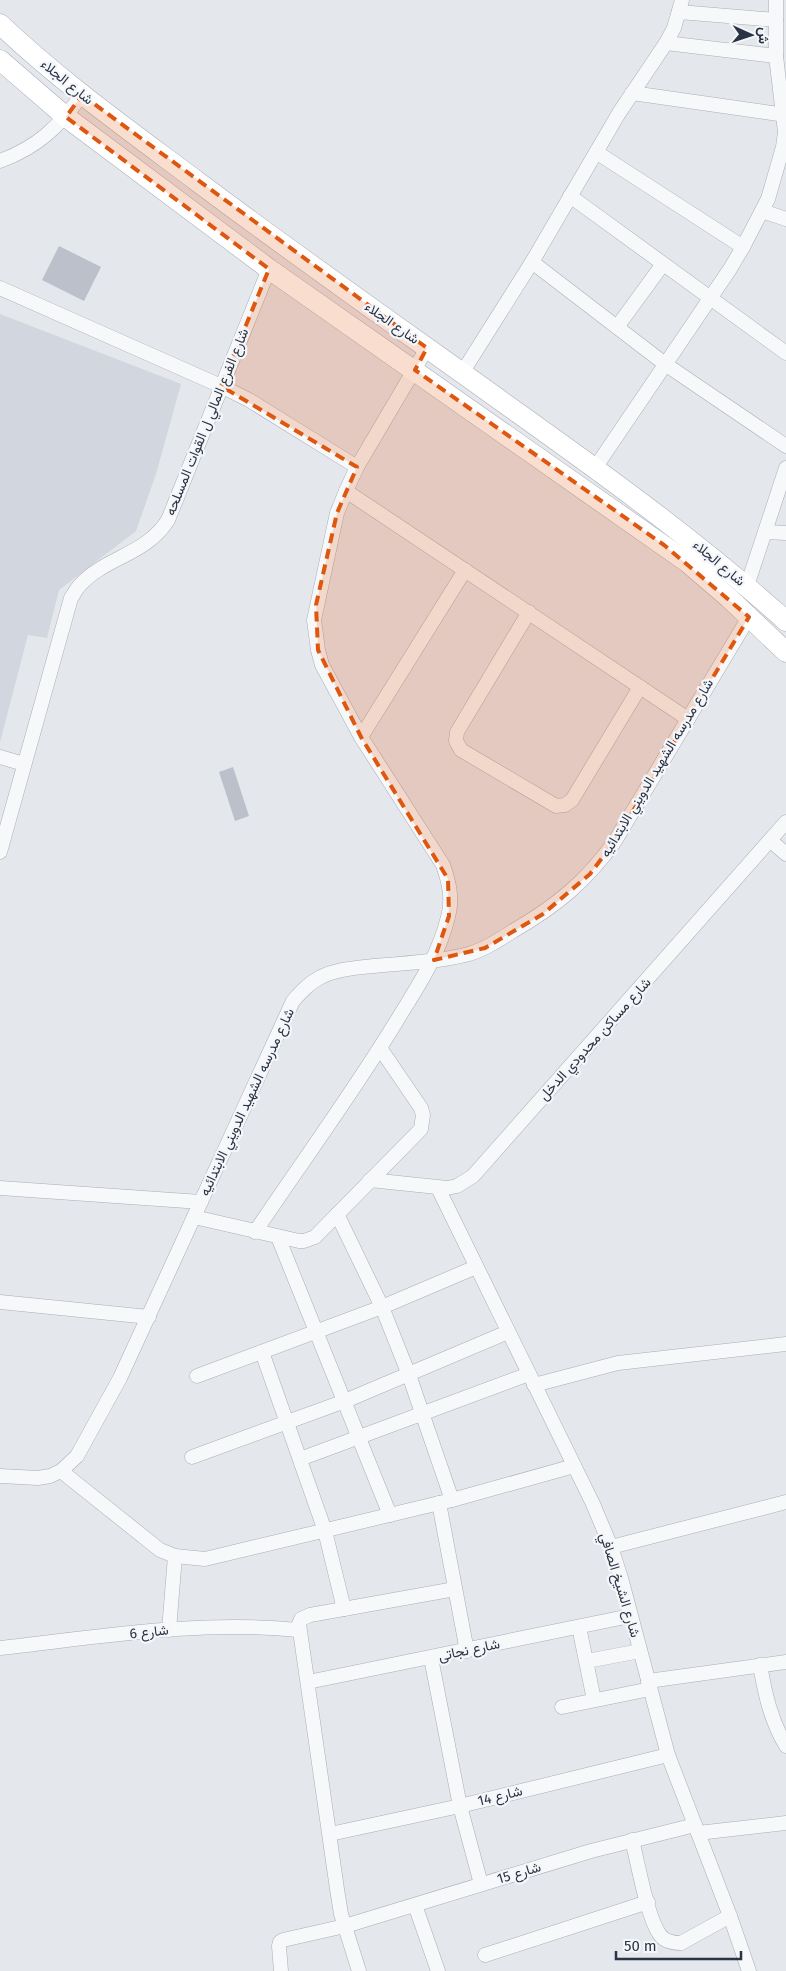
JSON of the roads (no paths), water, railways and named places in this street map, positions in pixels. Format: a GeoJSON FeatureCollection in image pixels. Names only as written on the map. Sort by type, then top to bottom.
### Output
{"type":"FeatureCollection","features":[{"type":"Feature","properties":{"kind":"street"},"geometry":{"type":"LineString","coordinates":[[595,468],[743,247],[768,199],[784,147],[785,132],[776,56],[776,0]]}},
{"type":"Feature","properties":{"kind":"street"},"geometry":{"type":"LineString","coordinates":[[462,373],[532,262],[632,93],[666,43],[674,28],[680,6],[776,20]]}},
{"type":"Feature","properties":{"kind":"street","name":"شارع الجلاء"},"geometry":{"type":"LineString","coordinates":[[0,24],[82,95],[286,247],[678,529],[786,621]]}},
{"type":"Feature","properties":{"kind":"street"},"geometry":{"type":"LineString","coordinates":[[666,43],[776,56]]}},
{"type":"Feature","properties":{"kind":"street","name":"شارع الجلاء"},"geometry":{"type":"LineString","coordinates":[[0,60],[66,116],[269,269],[664,545],[708,580],[786,652]]}},
{"type":"Feature","properties":{"kind":"street"},"geometry":{"type":"LineString","coordinates":[[632,93],[784,115]]}},
{"type":"Feature","properties":{"kind":"street"},"geometry":{"type":"LineString","coordinates":[[2,163],[46,136],[66,116],[82,95]]}},
{"type":"Feature","properties":{"kind":"street"},"geometry":{"type":"LineString","coordinates":[[596,152],[743,247]]}},
{"type":"Feature","properties":{"kind":"street"},"geometry":{"type":"LineString","coordinates":[[570,196],[786,353]]}},
{"type":"Feature","properties":{"kind":"street"},"geometry":{"type":"LineString","coordinates":[[762,211],[786,219]]}},
{"type":"Feature","properties":{"kind":"street"},"geometry":{"type":"LineString","coordinates":[[532,262],[665,364],[786,446]]}},
{"type":"Feature","properties":{"kind":"street"},"geometry":{"type":"LineString","coordinates":[[617,327],[663,264]]}},
{"type":"Feature","properties":{"kind":"street","name":"شارع الفرع المالي ل القوات المسلحه"},"geometry":{"type":"LineString","coordinates":[[0,852],[71,598],[80,585],[92,575],[146,544],[161,530],[173,508],[269,269]]}},
{"type":"Feature","properties":{"kind":"street"},"geometry":{"type":"LineString","coordinates":[[0,288],[249,400],[357,467]]}},
{"type":"Feature","properties":{"kind":"street"},"geometry":{"type":"LineString","coordinates":[[255,1232],[380,1048],[434,960],[449,916],[451,898],[448,880],[437,855],[361,737],[322,665],[315,635],[316,605],[337,513],[357,467],[427,348]]}},
{"type":"Feature","properties":{"kind":"street"},"geometry":{"type":"LineString","coordinates":[[747,586],[786,468]]}},
{"type":"Feature","properties":{"kind":"street"},"geometry":{"type":"LineString","coordinates":[[346,491],[688,719]]}},
{"type":"Feature","properties":{"kind":"street"},"geometry":{"type":"LineString","coordinates":[[765,532],[786,533]]}},
{"type":"Feature","properties":{"kind":"street"},"geometry":{"type":"LineString","coordinates":[[361,737],[465,570]]}},
{"type":"Feature","properties":{"kind":"street"},"geometry":{"type":"LineString","coordinates":[[529,612],[457,732],[456,741],[461,750],[556,806],[565,805],[572,800],[640,687]]}},
{"type":"Feature","properties":{"kind":"street","name":"شارع مدرسه الشهيد الدويني الابتدائيه"},"geometry":{"type":"LineString","coordinates":[[0,1476],[38,1478],[50,1476],[61,1471],[77,1456],[120,1378],[149,1317],[293,1001],[317,979],[332,972],[455,957],[485,948],[543,914],[576,888],[604,858],[615,842],[749,616]]}},
{"type":"Feature","properties":{"kind":"street"},"geometry":{"type":"LineString","coordinates":[[0,758],[24,764]]}},
{"type":"Feature","properties":{"kind":"street","name":"شارع مساكن محدودي الدخل"},"geometry":{"type":"LineString","coordinates":[[370,1180],[438,1188],[456,1186],[474,1176],[786,822]]}},
{"type":"Feature","properties":{"kind":"street"},"geometry":{"type":"LineString","coordinates":[[771,840],[786,854]]}},
{"type":"Feature","properties":{"kind":"street"},"geometry":{"type":"LineString","coordinates":[[194,1217],[298,1241],[309,1240],[315,1237],[421,1129],[424,1122],[421,1108],[380,1048]]}},
{"type":"Feature","properties":{"kind":"street"},"geometry":{"type":"LineString","coordinates":[[0,1188],[201,1202]]}},
{"type":"Feature","properties":{"kind":"street","name":"شارع الشيخ الصافي"},"geometry":{"type":"LineString","coordinates":[[438,1188],[574,1466],[611,1547],[668,1755],[730,1916],[749,1971]]}},
{"type":"Feature","properties":{"kind":"street"},"geometry":{"type":"LineString","coordinates":[[337,1214],[382,1307],[409,1375],[452,1500]]}},
{"type":"Feature","properties":{"kind":"street"},"geometry":{"type":"LineString","coordinates":[[278,1237],[390,1515]]}},
{"type":"Feature","properties":{"kind":"street"},"geometry":{"type":"LineString","coordinates":[[197,1376],[382,1307],[476,1267]]}},
{"type":"Feature","properties":{"kind":"street"},"geometry":{"type":"LineString","coordinates":[[0,1302],[149,1317]]}},
{"type":"Feature","properties":{"kind":"street"},"geometry":{"type":"LineString","coordinates":[[192,1457],[345,1401],[508,1332]]}},
{"type":"Feature","properties":{"kind":"street"},"geometry":{"type":"LineString","coordinates":[[300,1459],[423,1414],[532,1380],[618,1363],[786,1344]]}},
{"type":"Feature","properties":{"kind":"street"},"geometry":{"type":"LineString","coordinates":[[262,1352],[325,1531],[344,1609]]}},
{"type":"Feature","properties":{"kind":"street"},"geometry":{"type":"LineString","coordinates":[[61,1471],[160,1550],[175,1556],[204,1559],[438,1504],[574,1466]]}},
{"type":"Feature","properties":{"kind":"street"},"geometry":{"type":"LineString","coordinates":[[611,1547],[786,1502]]}},
{"type":"Feature","properties":{"kind":"street"},"geometry":{"type":"LineString","coordinates":[[438,1504],[467,1651]]}},
{"type":"Feature","properties":{"kind":"street"},"geometry":{"type":"LineString","coordinates":[[169,1630],[175,1556]]}},
{"type":"Feature","properties":{"kind":"street"},"geometry":{"type":"LineString","coordinates":[[359,1971],[345,1926],[337,1889],[308,1682],[298,1630],[301,1619],[304,1616],[455,1589]]}},
{"type":"Feature","properties":{"kind":"street","name":"شارع نجاتى"},"geometry":{"type":"LineString","coordinates":[[308,1682],[467,1651],[630,1616]]}},
{"type":"Feature","properties":{"kind":"street","name":"شارع 6"},"geometry":{"type":"LineString","coordinates":[[0,1648],[169,1630],[234,1626],[298,1630]]}},
{"type":"Feature","properties":{"kind":"street"},"geometry":{"type":"LineString","coordinates":[[579,1627],[594,1700]]}},
{"type":"Feature","properties":{"kind":"street"},"geometry":{"type":"LineString","coordinates":[[586,1661],[640,1651]]}},
{"type":"Feature","properties":{"kind":"street"},"geometry":{"type":"LineString","coordinates":[[431,1658],[460,1806],[481,1884]]}},
{"type":"Feature","properties":{"kind":"street"},"geometry":{"type":"LineString","coordinates":[[562,1707],[649,1685],[786,1662]]}},
{"type":"Feature","properties":{"kind":"street"},"geometry":{"type":"LineString","coordinates":[[760,1665],[770,1712],[786,1746]]}},
{"type":"Feature","properties":{"kind":"street","name":"شارع 14"},"geometry":{"type":"LineString","coordinates":[[330,1834],[460,1806],[668,1755]]}},
{"type":"Feature","properties":{"kind":"street","name":"شارع 15"},"geometry":{"type":"LineString","coordinates":[[281,1971],[280,1942],[345,1926],[632,1840],[696,1829],[786,1823]]}},
{"type":"Feature","properties":{"kind":"street"},"geometry":{"type":"LineString","coordinates":[[632,1840],[648,1902],[660,1935],[673,1943],[681,1943],[730,1916]]}},
{"type":"Feature","properties":{"kind":"street"},"geometry":{"type":"LineString","coordinates":[[485,1955],[648,1902]]}},
{"type":"Feature","properties":{"kind":"street"},"geometry":{"type":"LineString","coordinates":[[415,1905],[438,1971]]}}]}
